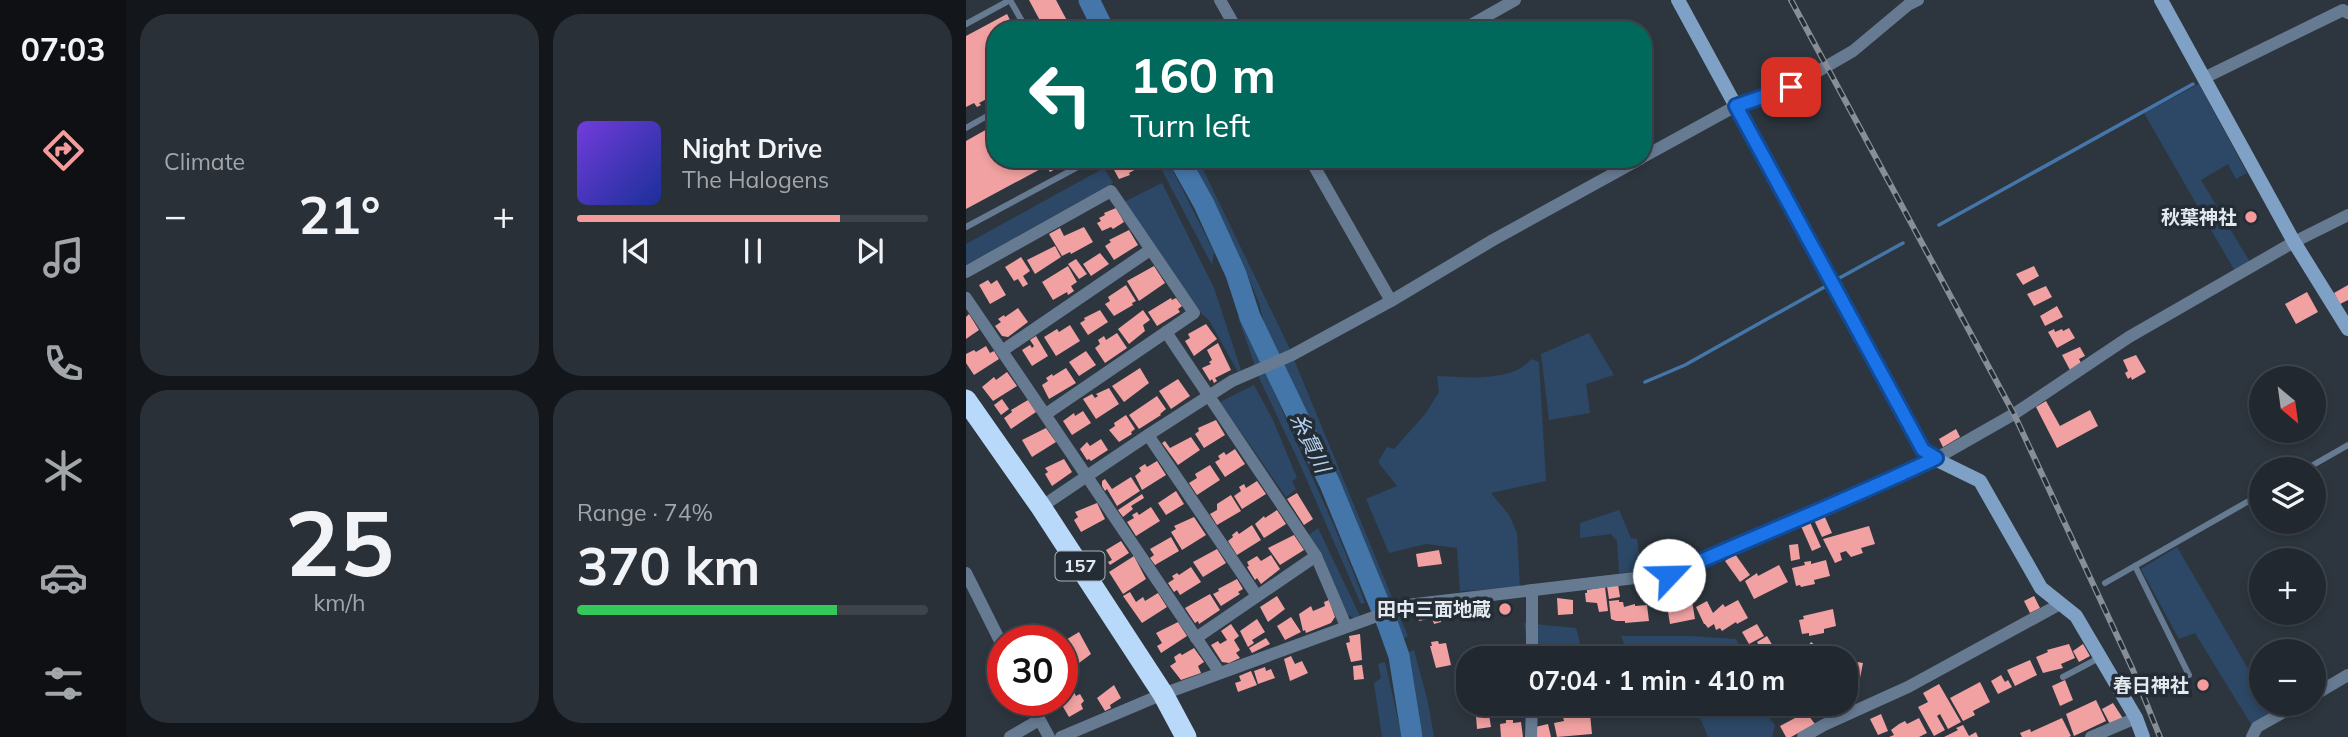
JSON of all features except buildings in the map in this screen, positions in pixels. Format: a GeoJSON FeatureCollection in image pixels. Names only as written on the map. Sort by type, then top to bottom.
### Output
{"type":"FeatureCollection","features":[{"type":"Feature","properties":{"kind":"highway","name":"157"},"geometry":{"type":"LineString","coordinates":[[966,400],[1041,507],[1163,694],[1186,737]]}},
{"type":"Feature","properties":{"kind":"street"},"geometry":{"type":"LineString","coordinates":[[1220,0],[1232,21]]}},
{"type":"Feature","properties":{"kind":"street"},"geometry":{"type":"LineString","coordinates":[[1478,21],[1515,0]]}},
{"type":"Feature","properties":{"kind":"street"},"geometry":{"type":"LineString","coordinates":[[1678,0],[1923,450],[1980,481],[2041,588],[2076,616],[2136,718],[2143,737]]}},
{"type":"Feature","properties":{"kind":"street"},"geometry":{"type":"LineString","coordinates":[[1652,152],[1736,106],[1791,87],[1853,51],[1908,5],[1918,0]]}},
{"type":"Feature","properties":{"kind":"street"},"geometry":{"type":"LineString","coordinates":[[2161,0],[2294,242],[2348,329]]}},
{"type":"Feature","properties":{"kind":"street"},"geometry":{"type":"LineString","coordinates":[[2204,78],[2343,10],[2348,13]]}},
{"type":"Feature","properties":{"kind":"street"},"geometry":{"type":"LineString","coordinates":[[1315,168],[1391,301]]}},
{"type":"Feature","properties":{"kind":"street"},"geometry":{"type":"LineString","coordinates":[[1041,507],[1209,396],[1391,301],[1493,240],[1624,168]]}},
{"type":"Feature","properties":{"kind":"street"},"geometry":{"type":"LineString","coordinates":[[966,272],[1111,191],[1194,313],[1046,414]]}},
{"type":"Feature","properties":{"kind":"street"},"geometry":{"type":"LineString","coordinates":[[1061,737],[1163,694],[1407,605],[1669,575],[1726,548],[1872,489],[1936,458],[2014,414],[2129,337],[2294,242],[2348,215]]}},
{"type":"Feature","properties":{"kind":"street"},"geometry":{"type":"LineString","coordinates":[[1002,351],[1150,250]]}},
{"type":"Feature","properties":{"kind":"street"},"geometry":{"type":"LineString","coordinates":[[966,298],[1220,673]]}},
{"type":"Feature","properties":{"kind":"street"},"geometry":{"type":"LineString","coordinates":[[1166,332],[1316,556],[1346,626]]}},
{"type":"Feature","properties":{"kind":"street"},"geometry":{"type":"LineString","coordinates":[[1148,435],[1257,596]]}},
{"type":"Feature","properties":{"kind":"street"},"geometry":{"type":"LineString","coordinates":[[1196,638],[1316,556]]}},
{"type":"Feature","properties":{"kind":"street"},"geometry":{"type":"LineString","coordinates":[[966,573],[992,625]]}},
{"type":"Feature","properties":{"kind":"street"},"geometry":{"type":"LineString","coordinates":[[1532,590],[1532,646]]}},
{"type":"Feature","properties":{"kind":"street"},"geometry":{"type":"LineString","coordinates":[[1803,737],[1824,724],[1908,687],[2060,604]]}},
{"type":"Feature","properties":{"kind":"street"},"geometry":{"type":"LineString","coordinates":[[2326,688],[2348,675]]}},
{"type":"Feature","properties":{"kind":"street"},"geometry":{"type":"LineString","coordinates":[[1037,716],[1049,737]]}},
{"type":"Feature","properties":{"kind":"street"},"geometry":{"type":"LineString","coordinates":[[1531,737],[1532,716]]}},
{"type":"Feature","properties":{"kind":"street"},"geometry":{"type":"LineString","coordinates":[[2252,737],[2256,727],[2276,716]]}},
{"type":"Feature","properties":{"kind":"street"},"geometry":{"type":"LineString","coordinates":[[2091,737],[2136,718]]}},
{"type":"Feature","properties":{"kind":"street"},"geometry":{"type":"LineString","coordinates":[[1010,737],[1039,720]]}},
{"type":"Feature","properties":{"kind":"lane"},"geometry":{"type":"LineString","coordinates":[[966,24],[1010,0],[1022,21]]}},
{"type":"Feature","properties":{"kind":"lane"},"geometry":{"type":"LineString","coordinates":[[966,128],[987,116]]}},
{"type":"Feature","properties":{"kind":"lane"},"geometry":{"type":"LineString","coordinates":[[966,227],[1076,168]]}},
{"type":"Feature","properties":{"kind":"lane"},"geometry":{"type":"LineString","coordinates":[[2326,458],[2348,445]]}},
{"type":"Feature","properties":{"kind":"lane"},"geometry":{"type":"LineString","coordinates":[[2105,583],[2249,502]]}},
{"type":"Feature","properties":{"kind":"lane"},"geometry":{"type":"LineString","coordinates":[[2135,566],[2189,675]]}},
{"type":"Feature","properties":{"kind":"lane"},"geometry":{"type":"LineString","coordinates":[[2063,677],[2101,657]]}},
{"type":"Feature","properties":{"kind":"shaded area"},"geometry":{"type":"Polygon","coordinates":[[[2199,84],[2247,173],[2236,179],[2228,164],[2201,180],[2251,264],[2236,273],[2144,113],[2199,84]]]}},
{"type":"Feature","properties":{"kind":"shaded area"},"geometry":{"type":"Polygon","coordinates":[[[1104,168],[1113,183],[966,265],[966,244],[1104,168]]]}},
{"type":"Feature","properties":{"kind":"shaded area"},"geometry":{"type":"Polygon","coordinates":[[[1161,168],[1172,168],[1214,252],[1212,265],[1161,168]]]}},
{"type":"Feature","properties":{"kind":"shaded area"},"geometry":{"type":"Polygon","coordinates":[[[1193,168],[1202,168],[1288,345],[1408,636],[1401,640],[1348,506],[1305,419],[1264,323],[1244,266],[1193,168]]]}},
{"type":"Feature","properties":{"kind":"shaded area"},"geometry":{"type":"Polygon","coordinates":[[[1162,183],[1214,288],[1241,370],[1238,372],[1209,320],[1202,314],[1124,202],[1162,183]]]}},
{"type":"Feature","properties":{"kind":"shaded area"},"geometry":{"type":"Polygon","coordinates":[[[1243,310],[1271,384],[1365,603],[1361,604],[1260,380],[1238,317],[1243,310]]]}},
{"type":"Feature","properties":{"kind":"shaded area"},"geometry":{"type":"Polygon","coordinates":[[[1589,333],[1614,375],[1586,384],[1590,413],[1549,420],[1541,354],[1589,333]]]}},
{"type":"Feature","properties":{"kind":"shaded area"},"geometry":{"type":"Polygon","coordinates":[[[1531,359],[1539,362],[1546,481],[1491,493],[1509,515],[1517,533],[1520,588],[1460,591],[1457,548],[1426,544],[1389,553],[1366,499],[1397,486],[1378,462],[1387,447],[1394,449],[1426,413],[1439,392],[1437,376],[1500,375],[1523,367],[1531,359]]]}},
{"type":"Feature","properties":{"kind":"shaded area"},"geometry":{"type":"Polygon","coordinates":[[[1254,385],[1273,420],[1297,478],[1292,481],[1296,489],[1286,497],[1220,402],[1254,385]]]}},
{"type":"Feature","properties":{"kind":"shaded area"},"geometry":{"type":"Polygon","coordinates":[[[1619,510],[1631,538],[1637,539],[1642,571],[1619,573],[1617,541],[1611,534],[1580,538],[1580,523],[1619,510]]]}},
{"type":"Feature","properties":{"kind":"shaded area"},"geometry":{"type":"Polygon","coordinates":[[[1318,528],[1360,616],[1354,618],[1346,614],[1302,540],[1318,528]]]}},
{"type":"Feature","properties":{"kind":"shaded area"},"geometry":{"type":"Polygon","coordinates":[[[2177,547],[2249,670],[2249,716],[2266,716],[2251,724],[2195,633],[2179,639],[2141,569],[2177,547]]]}},
{"type":"Feature","properties":{"kind":"shaded area"},"geometry":{"type":"Polygon","coordinates":[[[1524,623],[1576,628],[1581,646],[1527,646],[1524,623]]]}},
{"type":"Feature","properties":{"kind":"shaded area"},"geometry":{"type":"Polygon","coordinates":[[[1621,636],[1736,639],[1740,646],[1625,646],[1621,636]]]}},
{"type":"Feature","properties":{"kind":"shaded area"},"geometry":{"type":"Polygon","coordinates":[[[1414,650],[1434,737],[1423,737],[1403,654],[1414,650]]]}},
{"type":"Feature","properties":{"kind":"shaded area"},"geometry":{"type":"Polygon","coordinates":[[[1385,662],[1402,737],[1382,737],[1374,683],[1381,678],[1378,664],[1385,662]]]}},
{"type":"Feature","properties":{"kind":"shaded area"},"geometry":{"type":"Polygon","coordinates":[[[1699,716],[1768,716],[1775,725],[1772,737],[1708,737],[1699,716]]]}},
{"type":"Feature","properties":{"kind":"waterway","name":"糸貫川"},"geometry":{"type":"LineString","coordinates":[[1089,0],[1100,21]]}},
{"type":"Feature","properties":{"kind":"waterway"},"geometry":{"type":"LineString","coordinates":[[1939,225],[2193,84]]}},
{"type":"Feature","properties":{"kind":"waterway","name":"糸貫川"},"geometry":{"type":"LineString","coordinates":[[1184,168],[1204,204],[1236,274],[1250,317],[1330,484],[1388,625],[1399,656],[1412,737]]}},
{"type":"Feature","properties":{"kind":"waterway"},"geometry":{"type":"LineString","coordinates":[[1834,281],[1903,243]]}},
{"type":"Feature","properties":{"kind":"waterway"},"geometry":{"type":"LineString","coordinates":[[1645,382],[1685,365],[1828,285]]}},
{"type":"Feature","properties":{"kind":"railway"},"geometry":{"type":"LineString","coordinates":[[1791,0],[2014,414],[2133,670],[2160,737]]}},
{"type":"Feature","properties":{"kind":"place","name":"秋葉神社"},"geometry":{"type":"Point","coordinates":[2251,217]}},
{"type":"Feature","properties":{"kind":"place","name":"田中三面地蔵"},"geometry":{"type":"Point","coordinates":[1505,609]}},
{"type":"Feature","properties":{"kind":"place","name":"春日神社"},"geometry":{"type":"Point","coordinates":[2203,685]}},
{"type":"Feature","properties":{"kind":"route"},"geometry":{"type":"LineString","coordinates":[[1669,575],[1726,548],[1872,489],[1936,458],[1923,450],[1736,106],[1791,87]]}}]}
